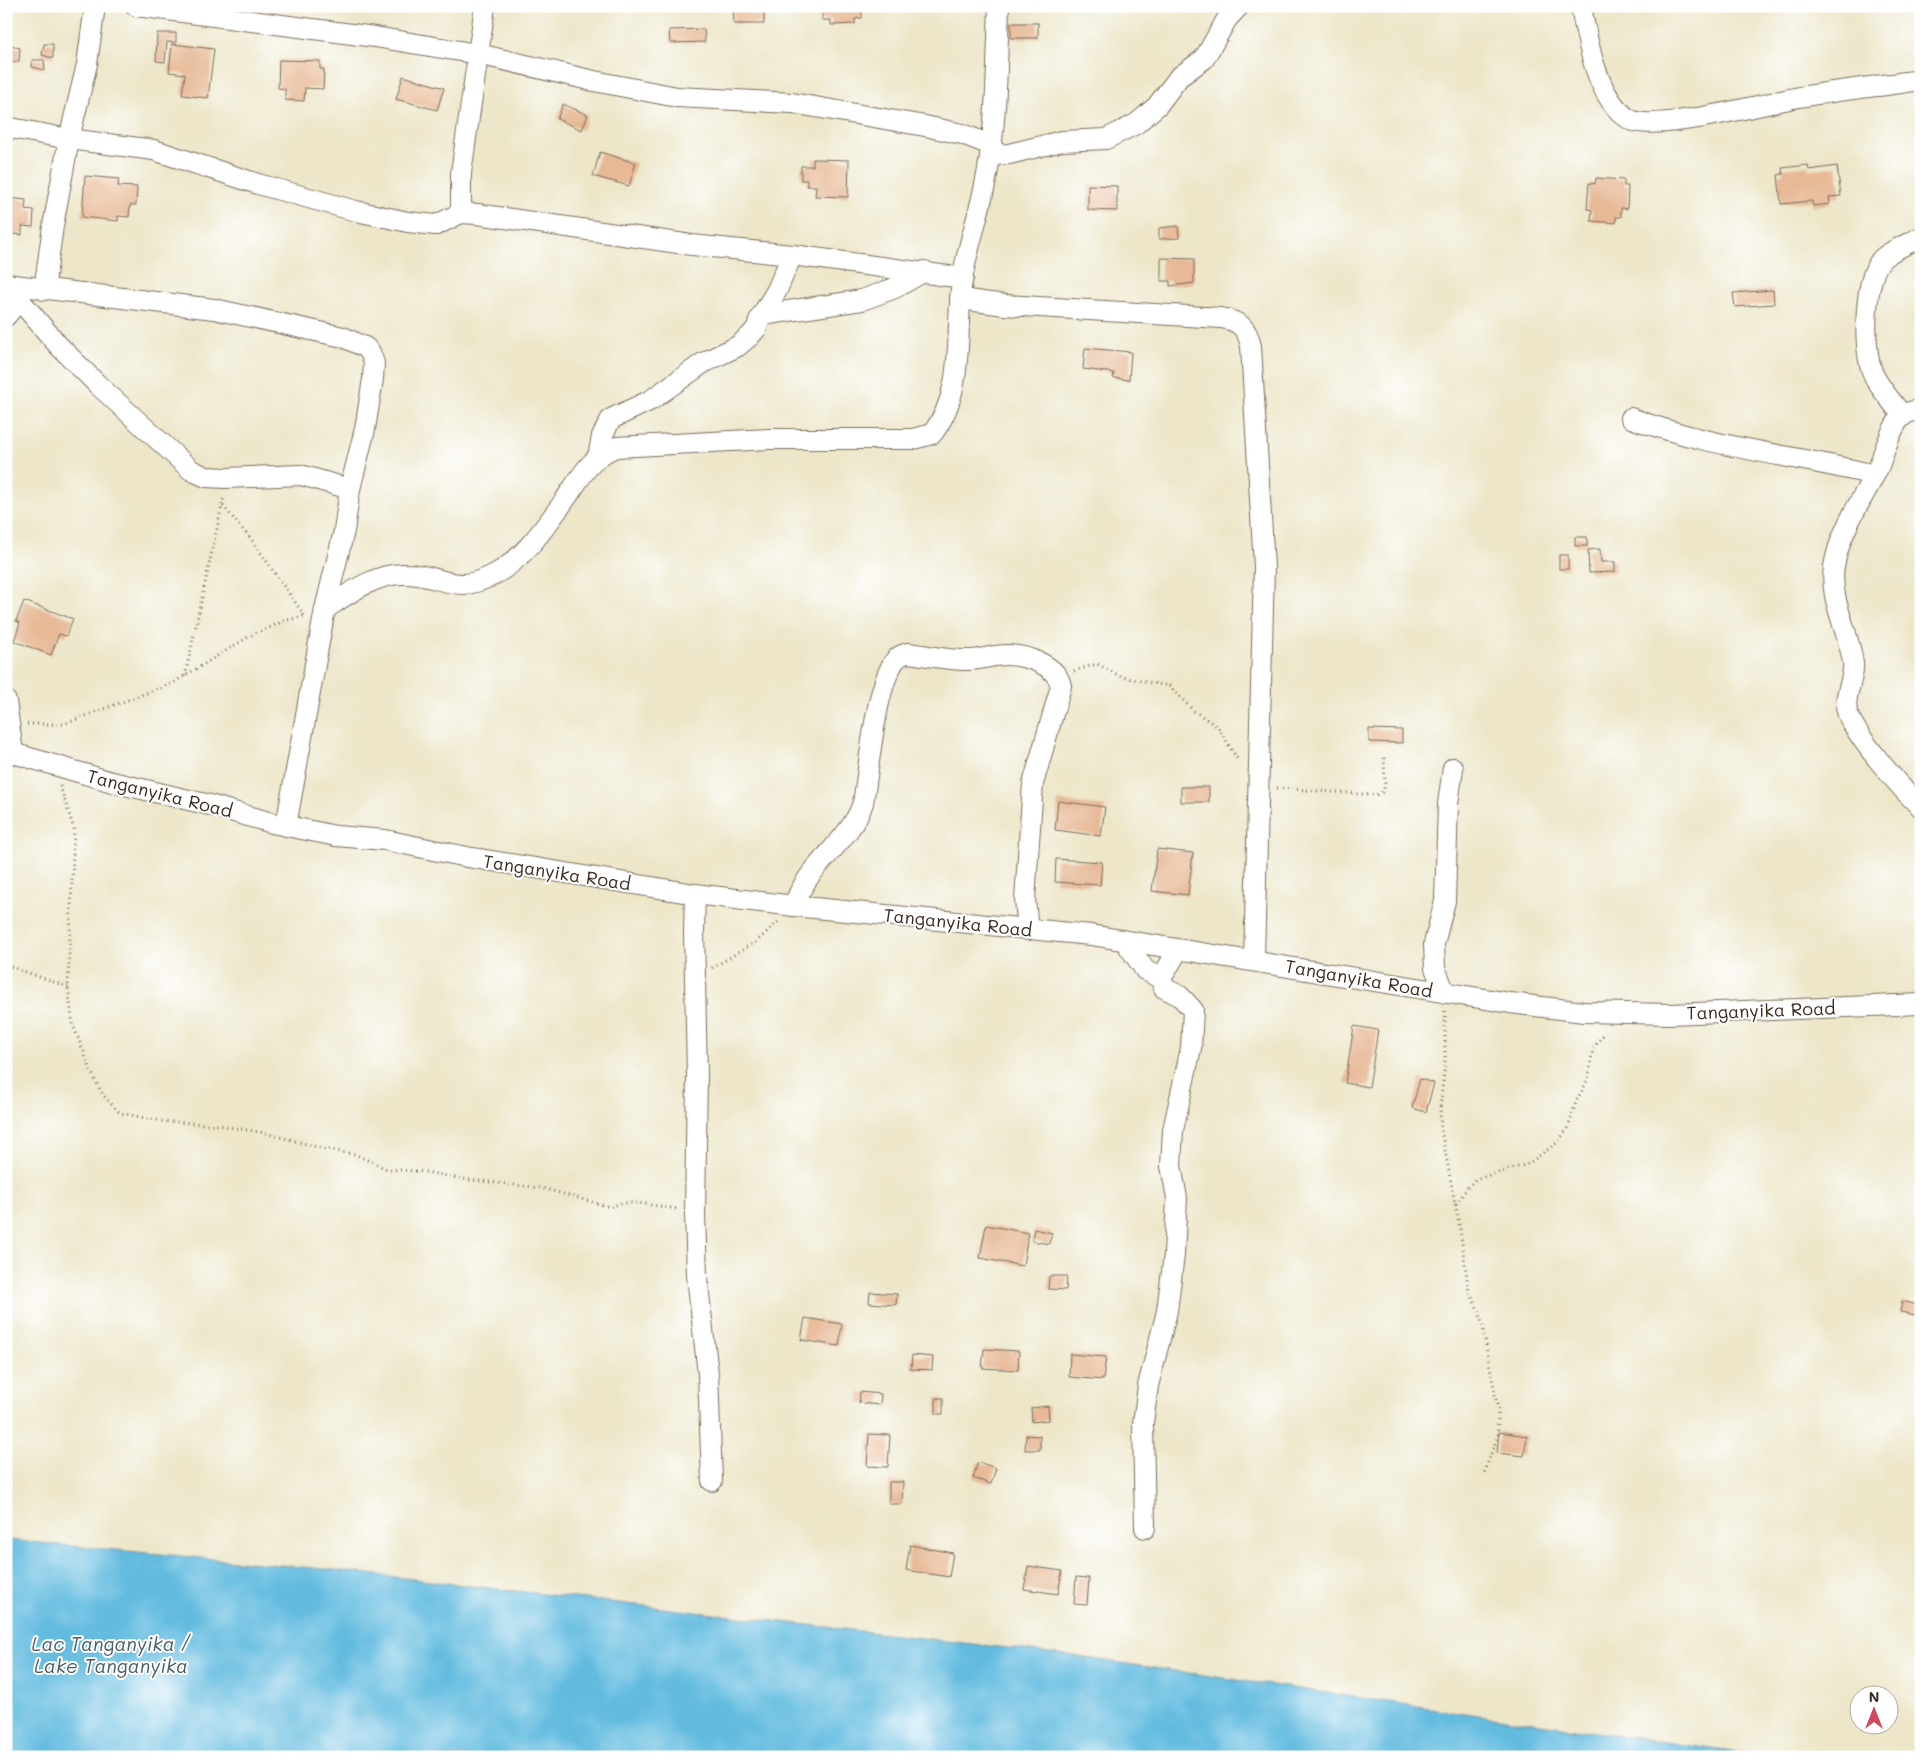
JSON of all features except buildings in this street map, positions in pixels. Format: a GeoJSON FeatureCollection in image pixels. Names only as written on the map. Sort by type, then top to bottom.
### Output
{"type":"FeatureCollection","features":[{"type":"Feature","properties":{"kind":"street"},"geometry":{"type":"LineString","coordinates":[[44,290],[69,140],[87,64],[95,6]]}},
{"type":"Feature","properties":{"kind":"street"},"geometry":{"type":"LineString","coordinates":[[136,6],[375,37],[478,54],[646,92],[733,102],[792,103],[962,134],[991,150],[1009,154],[1062,141],[1106,139],[1136,124],[1157,106],[1179,77],[1204,59],[1228,19],[1239,6]]}},
{"type":"Feature","properties":{"kind":"street"},"geometry":{"type":"LineString","coordinates":[[461,213],[461,173],[485,6]]}},
{"type":"Feature","properties":{"kind":"street"},"geometry":{"type":"LineString","coordinates":[[325,609],[373,581],[384,577],[405,574],[460,584],[472,583],[498,572],[512,562],[536,537],[598,457],[616,447],[681,442],[840,437],[913,439],[927,437],[932,434],[944,416],[953,391],[963,278],[991,150],[999,6]]}},
{"type":"Feature","properties":{"kind":"street"},"geometry":{"type":"LineString","coordinates":[[1582,6],[1588,47],[1602,84],[1616,106],[1629,119],[1639,122],[1665,122],[1800,97],[1921,80]]}},
{"type":"Feature","properties":{"kind":"street"},"geometry":{"type":"LineString","coordinates":[[6,127],[69,140],[154,150],[258,184],[356,211],[408,222],[436,224],[450,220],[461,213],[692,245],[925,271],[963,278]]}},
{"type":"Feature","properties":{"kind":"street"},"geometry":{"type":"LineString","coordinates":[[1921,236],[1884,257],[1877,265],[1868,306],[1867,341],[1873,375],[1912,413],[1893,429],[1874,475],[1848,522],[1834,566],[1834,587],[1853,664],[1847,691],[1846,709],[1850,720],[1889,774],[1921,807]]}},
{"type":"Feature","properties":{"kind":"street"},"geometry":{"type":"LineString","coordinates":[[598,457],[602,436],[611,419],[651,400],[703,363],[738,346],[757,328],[762,315],[777,290],[792,255]]}},
{"type":"Feature","properties":{"kind":"street"},"geometry":{"type":"LineString","coordinates":[[762,315],[862,300],[895,288],[925,271]]}},
{"type":"Feature","properties":{"kind":"street"},"geometry":{"type":"LineString","coordinates":[[6,284],[214,309],[343,337],[365,347],[373,357],[373,379],[365,429],[350,489],[344,531],[325,609],[286,826]]}},
{"type":"Feature","properties":{"kind":"street"},"geometry":{"type":"LineString","coordinates":[[6,284],[58,344],[97,384],[191,470],[206,477],[226,478],[301,475],[350,489]]}},
{"type":"Feature","properties":{"kind":"street"},"geometry":{"type":"LineString","coordinates":[[960,299],[1005,305],[1221,318],[1242,324],[1247,331],[1251,346],[1264,567],[1262,673],[1258,724],[1259,789],[1254,960]]}},
{"type":"Feature","properties":{"kind":"street"},"geometry":{"type":"LineString","coordinates":[[6,316],[19,300]]}},
{"type":"Feature","properties":{"kind":"street"},"geometry":{"type":"LineString","coordinates":[[1631,418],[1700,440],[1789,456],[1874,475]]}},
{"type":"Feature","properties":{"kind":"street"},"geometry":{"type":"LineString","coordinates":[[794,906],[804,882],[857,821],[863,803],[884,687],[890,668],[899,655],[908,653],[977,661],[1007,655],[1038,663],[1052,669],[1059,676],[1061,686],[1043,745],[1032,792],[1025,899],[1028,930]]}},
{"type":"Feature","properties":{"kind":"street"},"geometry":{"type":"LineString","coordinates":[[6,701],[10,752]]}},
{"type":"Feature","properties":{"kind":"street","name":"Tanganyika Road"},"geometry":{"type":"LineString","coordinates":[[10,752],[112,782],[210,805],[286,826],[336,836],[384,840],[467,857],[695,894],[794,906],[1091,935],[1178,950],[1254,960],[1445,993],[1584,1012],[1772,1011],[1921,1004]]}},
{"type":"Feature","properties":{"kind":"street"},"geometry":{"type":"LineString","coordinates":[[1445,993],[1435,968],[1434,944],[1445,901],[1448,804],[1453,768]]}},
{"type":"Feature","properties":{"kind":"street"},"geometry":{"type":"LineString","coordinates":[[695,894],[697,1075],[695,1214],[698,1276],[708,1374],[712,1481]]}},
{"type":"Feature","properties":{"kind":"street"},"geometry":{"type":"LineString","coordinates":[[1125,941],[1145,970],[1161,979],[1164,988],[1180,996],[1193,1010],[1193,1027],[1173,1130],[1171,1166],[1176,1198],[1173,1264],[1167,1311],[1148,1386],[1143,1424],[1146,1528]]}},
{"type":"Feature","properties":{"kind":"street"},"geometry":{"type":"LineString","coordinates":[[1161,979],[1178,950]]}},
{"type":"Feature","properties":{"kind":"path"},"geometry":{"type":"LineString","coordinates":[[185,676],[222,506],[226,478]]}},
{"type":"Feature","properties":{"kind":"path"},"geometry":{"type":"LineString","coordinates":[[222,506],[251,539],[305,616]]}},
{"type":"Feature","properties":{"kind":"path"},"geometry":{"type":"LineString","coordinates":[[9,724],[64,724],[185,676],[250,636],[284,621],[325,609]]}},
{"type":"Feature","properties":{"kind":"path"},"geometry":{"type":"LineString","coordinates":[[1059,676],[1090,664],[1097,664],[1122,677],[1169,686],[1194,711],[1218,727],[1238,761],[1259,789],[1286,788],[1376,795],[1382,792],[1385,786],[1384,755]]}},
{"type":"Feature","properties":{"kind":"path"},"geometry":{"type":"LineString","coordinates":[[51,764],[74,828],[68,987],[73,1025],[94,1078],[103,1095],[120,1113],[162,1121],[218,1125],[265,1133],[325,1149],[354,1154],[387,1170],[426,1172],[480,1182],[542,1188],[610,1206],[622,1203],[638,1203],[695,1214]]}},
{"type":"Feature","properties":{"kind":"path"},"geometry":{"type":"LineString","coordinates":[[695,979],[756,942],[794,906]]}},
{"type":"Feature","properties":{"kind":"path"},"geometry":{"type":"LineString","coordinates":[[6,965],[68,987]]}},
{"type":"Feature","properties":{"kind":"path"},"geometry":{"type":"LineString","coordinates":[[1445,993],[1446,1034],[1440,1108],[1441,1130],[1456,1204],[1469,1292],[1480,1313],[1498,1410],[1498,1435],[1483,1476]]}},
{"type":"Feature","properties":{"kind":"path"},"geometry":{"type":"LineString","coordinates":[[1456,1204],[1468,1187],[1476,1180],[1528,1164],[1558,1142],[1568,1128],[1576,1102],[1588,1079],[1593,1049],[1611,1025],[1626,1013]]}},
{"type":"Feature","properties":{"kind":"water","name":"Lac Tanganyika / Lake Tanganyika"},"geometry":{"type":"Polygon","coordinates":[[[6,1540],[334,1570],[1058,1654],[1767,1757],[6,1757],[6,1540]]]}}]}
